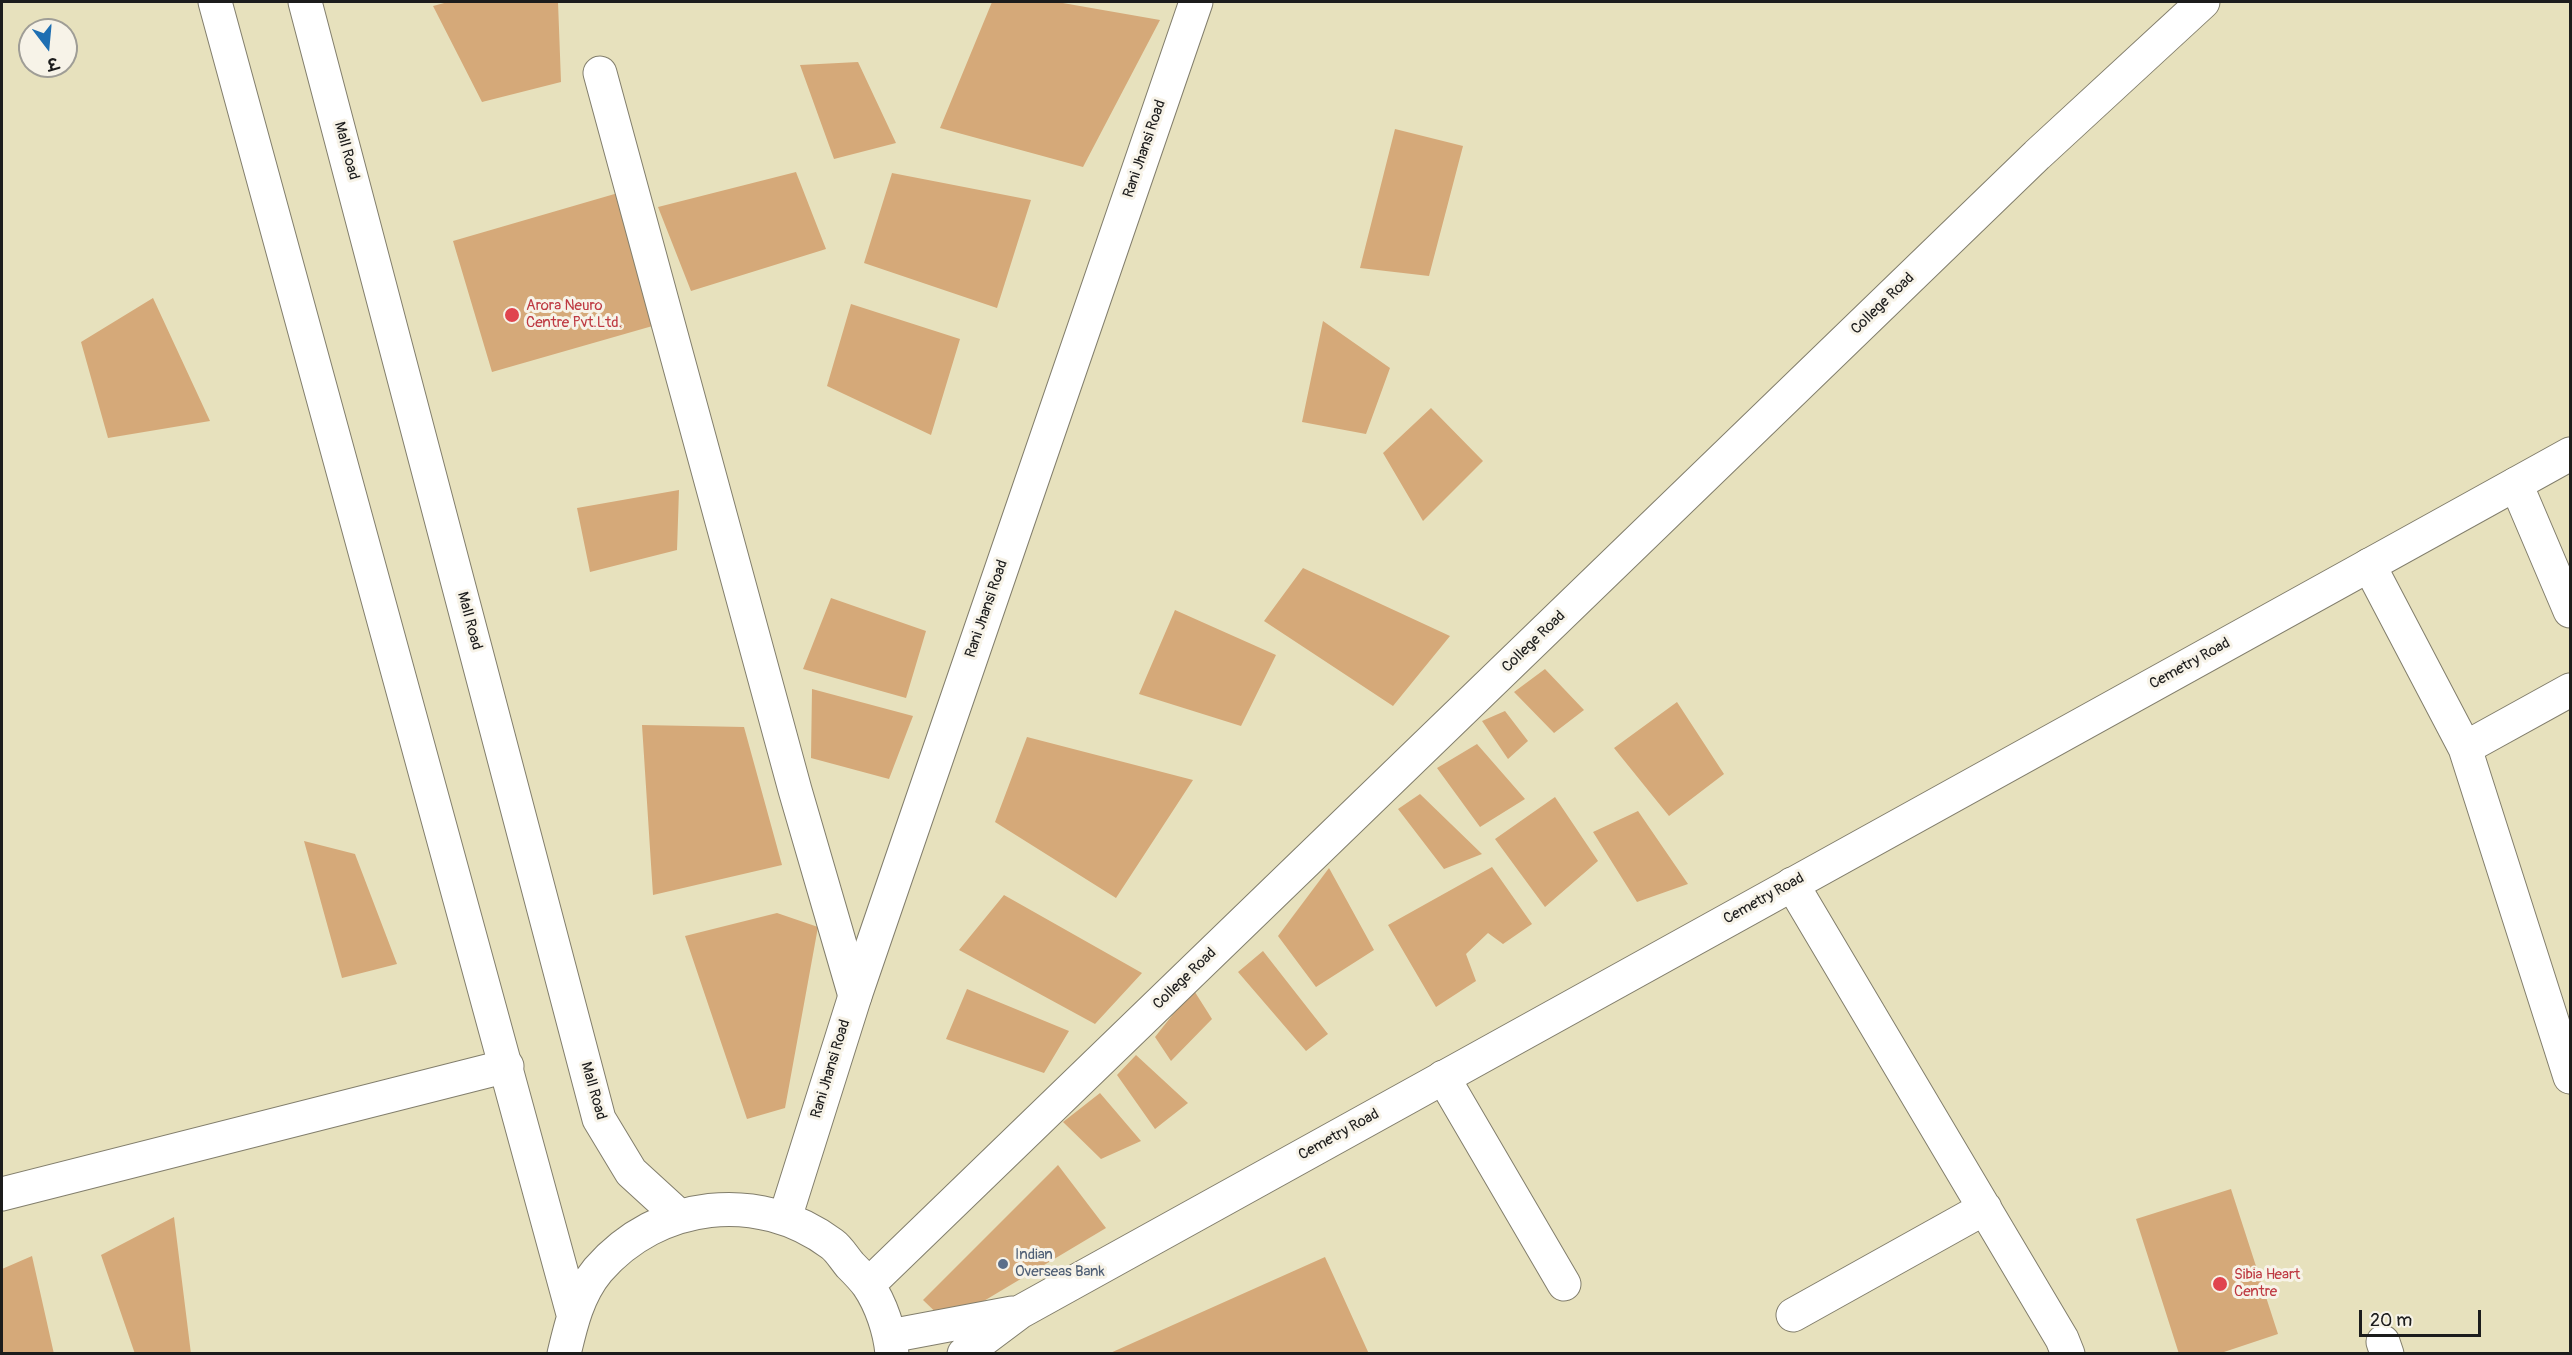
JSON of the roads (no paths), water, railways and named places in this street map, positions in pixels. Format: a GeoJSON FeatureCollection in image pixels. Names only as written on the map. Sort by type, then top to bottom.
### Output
{"type":"FeatureCollection","features":[{"type":"Feature","properties":{"kind":"street"},"geometry":{"type":"LineString","coordinates":[[215,2],[573,1314]]}},
{"type":"Feature","properties":{"kind":"street","name":"Mall Road"},"geometry":{"type":"LineString","coordinates":[[305,2],[599,1119],[631,1172],[678,1215]]}},
{"type":"Feature","properties":{"kind":"street","name":"Rani Jhansi Road"},"geometry":{"type":"LineString","coordinates":[[785,1218],[855,996],[1196,2]]}},
{"type":"Feature","properties":{"kind":"street","name":"College Road"},"geometry":{"type":"LineString","coordinates":[[868,1285],[2028,164],[2203,2]]}},
{"type":"Feature","properties":{"kind":"street"},"geometry":{"type":"LineString","coordinates":[[600,73],[795,790],[855,996]]}},
{"type":"Feature","properties":{"kind":"street","name":"Cemetry Road"},"geometry":{"type":"LineString","coordinates":[[964,1353],[1020,1311],[2571,454]]}},
{"type":"Feature","properties":{"kind":"street"},"geometry":{"type":"LineString","coordinates":[[2516,484],[2571,611]]}},
{"type":"Feature","properties":{"kind":"street"},"geometry":{"type":"LineString","coordinates":[[2369,565],[2464,748],[2571,1077]]}},
{"type":"Feature","properties":{"kind":"street"},"geometry":{"type":"LineString","coordinates":[[2464,748],[2571,690]]}},
{"type":"Feature","properties":{"kind":"street"},"geometry":{"type":"LineString","coordinates":[[1792,884],[1985,1208],[2068,1353]]}},
{"type":"Feature","properties":{"kind":"street"},"geometry":{"type":"LineString","coordinates":[[2,1194],[507,1066]]}},
{"type":"Feature","properties":{"kind":"street"},"geometry":{"type":"LineString","coordinates":[[1443,1077],[1564,1284]]}},
{"type":"Feature","properties":{"kind":"street"},"geometry":{"type":"LineString","coordinates":[[564,1353],[573,1314],[598,1271],[633,1237],[678,1215],[732,1207],[785,1218],[833,1245],[868,1285],[891,1345],[1020,1311]]}},
{"type":"Feature","properties":{"kind":"street"},"geometry":{"type":"LineString","coordinates":[[1793,1315],[1985,1208]]}},
{"type":"Feature","properties":{"kind":"place","name":"Arora Neuro Centre Pvt.Ltd."},"geometry":{"type":"Point","coordinates":[512,315]}},
{"type":"Feature","properties":{"kind":"place","name":"Indian Overseas Bank"},"geometry":{"type":"Point","coordinates":[1003,1264]}},
{"type":"Feature","properties":{"kind":"place","name":"Sibia Heart Centre"},"geometry":{"type":"Point","coordinates":[2220,1284]}}]}
